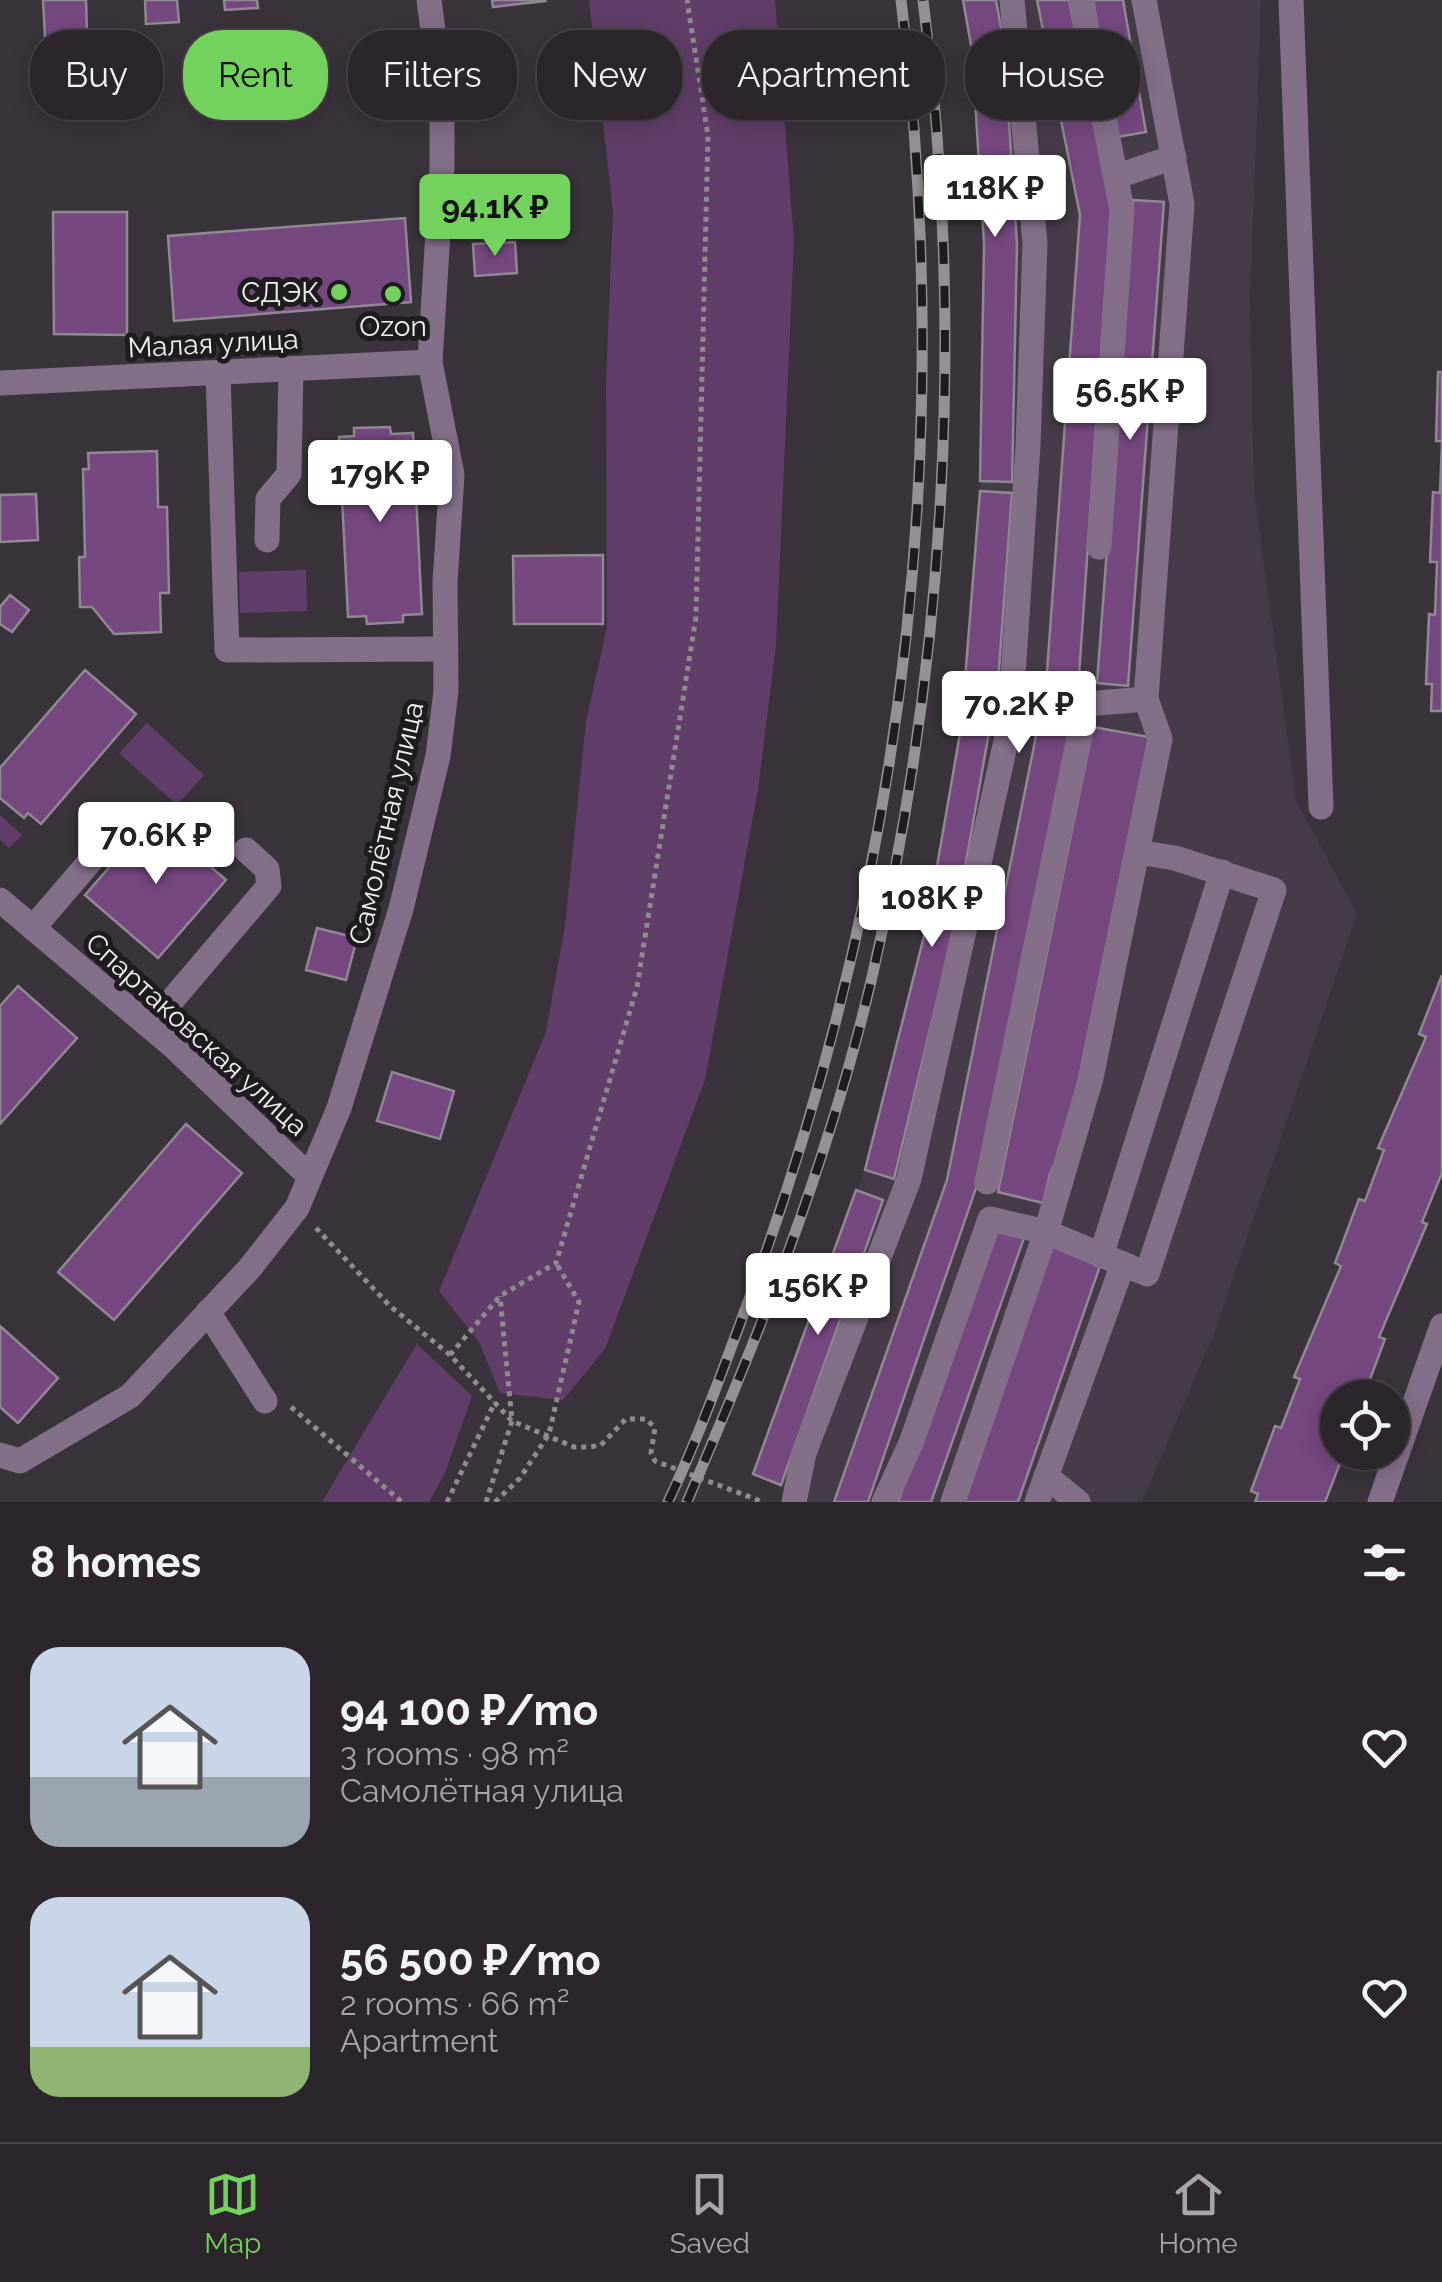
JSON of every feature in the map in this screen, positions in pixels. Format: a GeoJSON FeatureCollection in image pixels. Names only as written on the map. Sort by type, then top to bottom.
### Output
{"type":"FeatureCollection","features":[{"type":"Feature","properties":{"kind":"street","name":"Самолётная улица"},"geometry":{"type":"LineString","coordinates":[[10,1458],[130,1396],[297,1208],[308,1174],[339,1108],[401,909],[438,756],[452,476],[430,362],[442,167],[442,99],[429,0]]}},
{"type":"Feature","properties":{"kind":"street"},"geometry":{"type":"LineString","coordinates":[[794,1502],[804,1454],[909,1179],[1010,723],[1028,445],[1035,244],[1012,0]]}},
{"type":"Feature","properties":{"kind":"street"},"geometry":{"type":"LineString","coordinates":[[1081,0],[1122,210],[1099,547]]}},
{"type":"Feature","properties":{"kind":"street"},"geometry":{"type":"LineString","coordinates":[[952,1502],[1046,1232],[1092,1078],[1160,739],[1146,699],[1182,204],[1144,0]]}},
{"type":"Feature","properties":{"kind":"street"},"geometry":{"type":"LineString","coordinates":[[1291,0],[1321,807]]}},
{"type":"Feature","properties":{"kind":"street"},"geometry":{"type":"LineString","coordinates":[[1118,176],[1174,157]]}},
{"type":"Feature","properties":{"kind":"street","name":"Малая улица"},"geometry":{"type":"LineString","coordinates":[[0,384],[430,362]]}},
{"type":"Feature","properties":{"kind":"street"},"geometry":{"type":"LineString","coordinates":[[267,540],[268,499],[289,474],[290,369]]}},
{"type":"Feature","properties":{"kind":"street"},"geometry":{"type":"LineString","coordinates":[[218,372],[227,650],[446,649]]}},
{"type":"Feature","properties":{"kind":"street"},"geometry":{"type":"LineString","coordinates":[[988,1182],[1086,704],[1146,699]]}},
{"type":"Feature","properties":{"kind":"street"},"geometry":{"type":"LineString","coordinates":[[150,1026],[268,886],[267,869],[246,850]]}},
{"type":"Feature","properties":{"kind":"street"},"geometry":{"type":"LineString","coordinates":[[884,1502],[911,1442],[990,1219],[1046,1232],[1148,1274],[1274,890],[1222,872],[1137,852]]}},
{"type":"Feature","properties":{"kind":"street"},"geometry":{"type":"LineString","coordinates":[[33,928],[93,858]]}},
{"type":"Feature","properties":{"kind":"street"},"geometry":{"type":"LineString","coordinates":[[1037,1502],[1112,1260],[1222,872]]}},
{"type":"Feature","properties":{"kind":"street","name":"Спартаковская улица"},"geometry":{"type":"LineString","coordinates":[[0,900],[150,1026],[308,1174]]}},
{"type":"Feature","properties":{"kind":"street"},"geometry":{"type":"LineString","coordinates":[[208,1312],[264,1401]]}},
{"type":"Feature","properties":{"kind":"street"},"geometry":{"type":"LineString","coordinates":[[1380,1502],[1442,1326]]}},
{"type":"Feature","properties":{"kind":"street"},"geometry":{"type":"LineString","coordinates":[[1046,1476],[1078,1502]]}},
{"type":"Feature","properties":{"kind":"path"},"geometry":{"type":"LineString","coordinates":[[450,1355],[500,1296],[556,1263],[637,987],[696,617],[708,136],[687,0]]}},
{"type":"Feature","properties":{"kind":"path"},"geometry":{"type":"LineString","coordinates":[[297,1208],[390,1306],[450,1355],[512,1421],[574,1446],[600,1445],[626,1419],[646,1419],[655,1428],[650,1453],[655,1461],[764,1502]]}},
{"type":"Feature","properties":{"kind":"path"},"geometry":{"type":"LineString","coordinates":[[495,1502],[520,1478],[550,1434],[579,1302],[556,1263]]}},
{"type":"Feature","properties":{"kind":"path"},"geometry":{"type":"LineString","coordinates":[[486,1502],[512,1421],[500,1296]]}},
{"type":"Feature","properties":{"kind":"path"},"geometry":{"type":"LineString","coordinates":[[264,1401],[285,1402],[402,1502]]}},
{"type":"Feature","properties":{"kind":"path"},"geometry":{"type":"LineString","coordinates":[[447,1502],[495,1402]]}},
{"type":"Feature","properties":{"kind":"shaded area"},"geometry":{"type":"Polygon","coordinates":[[[589,0],[775,0],[777,30],[702,30],[702,120],[784,120],[794,241],[776,645],[758,789],[705,1080],[605,1349],[563,1400],[500,1393],[479,1342],[439,1291],[546,1032],[565,925],[586,722],[607,627],[606,382],[613,211],[603,120],[682,120],[682,30],[592,30],[589,0]]]}},
{"type":"Feature","properties":{"kind":"shaded area"},"geometry":{"type":"Polygon","coordinates":[[[963,0],[1261,0],[1250,302],[1254,491],[1296,800],[1357,914],[1216,1329],[1142,1502],[808,1502],[753,1474],[865,1170],[927,924],[963,716],[983,443],[984,244],[976,120],[1140,120],[1140,30],[968,30],[963,0]]]}},
{"type":"Feature","properties":{"kind":"shaded area"},"geometry":{"type":"Polygon","coordinates":[[[306,570],[307,611],[240,613],[239,572],[306,570]]]}},
{"type":"Feature","properties":{"kind":"shaded area"},"geometry":{"type":"Polygon","coordinates":[[[147,723],[204,775],[177,805],[119,753],[147,723]]]}},
{"type":"Feature","properties":{"kind":"shaded area"},"geometry":{"type":"Polygon","coordinates":[[[0,815],[22,835],[9,848],[0,840],[0,815]]]}},
{"type":"Feature","properties":{"kind":"shaded area"},"geometry":{"type":"Polygon","coordinates":[[[417,1344],[472,1396],[445,1473],[429,1502],[322,1502],[417,1344]]]}},
{"type":"Feature","properties":{"kind":"building"},"geometry":{"type":"Polygon","coordinates":[[[43,0],[86,0],[87,30],[45,30],[43,0]]]}},
{"type":"Feature","properties":{"kind":"building"},"geometry":{"type":"Polygon","coordinates":[[[145,0],[177,0],[179,22],[146,24],[145,0]]]}},
{"type":"Feature","properties":{"kind":"building"},"geometry":{"type":"Polygon","coordinates":[[[224,0],[257,0],[258,8],[225,10],[224,0]]]}},
{"type":"Feature","properties":{"kind":"building"},"geometry":{"type":"Polygon","coordinates":[[[492,0],[544,0],[545,1],[493,7],[492,0]]]}},
{"type":"Feature","properties":{"kind":"building"},"geometry":{"type":"Polygon","coordinates":[[[963,0],[996,0],[1001,30],[968,30],[963,0]]]}},
{"type":"Feature","properties":{"kind":"building"},"geometry":{"type":"Polygon","coordinates":[[[1037,0],[1069,0],[1075,30],[1043,30],[1037,0]]]}},
{"type":"Feature","properties":{"kind":"building"},"geometry":{"type":"Polygon","coordinates":[[[1093,0],[1123,0],[1128,30],[1098,30],[1093,0]]]}},
{"type":"Feature","properties":{"kind":"building"},"geometry":{"type":"Polygon","coordinates":[[[1140,98],[1146,132],[1117,137],[1114,120],[1140,120],[1140,98]]]}},
{"type":"Feature","properties":{"kind":"building"},"geometry":{"type":"Polygon","coordinates":[[[976,120],[1009,120],[1017,244],[1012,482],[980,481],[984,244],[976,120]]]}},
{"type":"Feature","properties":{"kind":"building"},"geometry":{"type":"Polygon","coordinates":[[[1061,120],[1093,120],[1111,210],[1078,690],[976,1188],[868,1502],[834,1502],[947,1180],[1046,686],[1080,215],[1061,120]]]}},
{"type":"Feature","properties":{"kind":"building"},"geometry":{"type":"Polygon","coordinates":[[[1133,200],[1164,202],[1128,686],[1097,683],[1133,200]]]}},
{"type":"Feature","properties":{"kind":"building"},"geometry":{"type":"Polygon","coordinates":[[[53,212],[127,212],[127,335],[54,334],[53,212]]]}},
{"type":"Feature","properties":{"kind":"building"},"geometry":{"type":"Polygon","coordinates":[[[405,218],[411,302],[174,321],[168,236],[405,218]]]}},
{"type":"Feature","properties":{"kind":"building"},"geometry":{"type":"Polygon","coordinates":[[[515,242],[517,273],[475,276],[473,244],[515,242]]]}},
{"type":"Feature","properties":{"kind":"building"},"geometry":{"type":"Polygon","coordinates":[[[1438,372],[1442,372],[1442,441],[1436,441],[1438,372]]]}},
{"type":"Feature","properties":{"kind":"building"},"geometry":{"type":"Polygon","coordinates":[[[390,427],[391,434],[413,433],[422,614],[403,615],[403,622],[367,624],[366,616],[348,617],[339,437],[354,436],[354,428],[390,427]]]}},
{"type":"Feature","properties":{"kind":"building"},"geometry":{"type":"Polygon","coordinates":[[[1442,442],[1442,711],[1431,711],[1432,684],[1426,684],[1429,614],[1435,615],[1437,562],[1430,562],[1433,492],[1440,493],[1442,442]]]}},
{"type":"Feature","properties":{"kind":"building"},"geometry":{"type":"Polygon","coordinates":[[[157,451],[158,507],[167,507],[169,593],[160,593],[161,632],[114,634],[92,607],[80,607],[79,557],[85,557],[83,469],[89,469],[88,453],[157,451]]]}},
{"type":"Feature","properties":{"kind":"building"},"geometry":{"type":"Polygon","coordinates":[[[980,491],[1012,493],[996,709],[963,705],[980,491]]]}},
{"type":"Feature","properties":{"kind":"building"},"geometry":{"type":"Polygon","coordinates":[[[36,494],[38,540],[0,542],[0,495],[36,494]]]}},
{"type":"Feature","properties":{"kind":"building"},"geometry":{"type":"Polygon","coordinates":[[[603,555],[603,624],[514,624],[513,556],[603,555]]]}},
{"type":"Feature","properties":{"kind":"building"},"geometry":{"type":"Polygon","coordinates":[[[10,595],[29,610],[12,632],[0,624],[0,607],[10,595]]]}},
{"type":"Feature","properties":{"kind":"building"},"geometry":{"type":"Polygon","coordinates":[[[85,670],[136,714],[41,824],[28,813],[24,818],[0,798],[0,768],[85,670]]]}},
{"type":"Feature","properties":{"kind":"building"},"geometry":{"type":"Polygon","coordinates":[[[963,716],[991,721],[954,930],[894,1179],[865,1170],[927,924],[963,716]]]}},
{"type":"Feature","properties":{"kind":"building"},"geometry":{"type":"Polygon","coordinates":[[[1093,727],[1149,737],[1067,1137],[1050,1174],[1043,1203],[998,1192],[1093,727]]]}},
{"type":"Feature","properties":{"kind":"building"},"geometry":{"type":"Polygon","coordinates":[[[153,817],[226,880],[158,958],[85,895],[153,817]]]}},
{"type":"Feature","properties":{"kind":"building"},"geometry":{"type":"Polygon","coordinates":[[[317,928],[357,938],[346,980],[306,970],[317,928]]]}},
{"type":"Feature","properties":{"kind":"building"},"geometry":{"type":"Polygon","coordinates":[[[1442,975],[1442,1173],[1422,1222],[1427,1224],[1379,1337],[1385,1339],[1370,1380],[1320,1380],[1320,1470],[1337,1470],[1325,1502],[1255,1502],[1258,1494],[1251,1491],[1275,1426],[1281,1428],[1300,1379],[1294,1377],[1341,1266],[1335,1263],[1359,1199],[1365,1201],[1384,1150],[1378,1148],[1426,1037],[1419,1034],[1442,975]]]}},
{"type":"Feature","properties":{"kind":"building"},"geometry":{"type":"Polygon","coordinates":[[[18,986],[77,1038],[0,1124],[0,1006],[18,986]]]}},
{"type":"Feature","properties":{"kind":"building"},"geometry":{"type":"Polygon","coordinates":[[[392,1072],[454,1091],[440,1139],[377,1121],[392,1072]]]}},
{"type":"Feature","properties":{"kind":"building"},"geometry":{"type":"Polygon","coordinates":[[[186,1124],[242,1173],[114,1320],[58,1272],[186,1124]]]}},
{"type":"Feature","properties":{"kind":"building"},"geometry":{"type":"Polygon","coordinates":[[[856,1190],[883,1200],[781,1485],[753,1474],[856,1190]]]}},
{"type":"Feature","properties":{"kind":"building"},"geometry":{"type":"Polygon","coordinates":[[[995,1225],[1025,1235],[931,1502],[898,1502],[995,1225]]]}},
{"type":"Feature","properties":{"kind":"building"},"geometry":{"type":"Polygon","coordinates":[[[1049,1244],[1101,1263],[1018,1502],[959,1502],[1049,1244]]]}},
{"type":"Feature","properties":{"kind":"building"},"geometry":{"type":"Polygon","coordinates":[[[0,1326],[58,1378],[18,1423],[0,1407],[0,1326]]]}},
{"type":"Feature","properties":{"kind":"railway"},"geometry":{"type":"LineString","coordinates":[[668,1502],[751,1294],[804,1136],[847,977],[880,817],[904,656],[918,494],[922,330],[917,166],[901,0]]}},
{"type":"Feature","properties":{"kind":"railway"},"geometry":{"type":"LineString","coordinates":[[687,1502],[767,1309],[836,1111],[872,977],[917,736],[932,613],[945,367],[936,121],[923,0]]}},
{"type":"Feature","properties":{"kind":"place","name":"СДЭК"},"geometry":{"type":"Point","coordinates":[339,292]}},
{"type":"Feature","properties":{"kind":"place","name":"Ozon"},"geometry":{"type":"Point","coordinates":[393,294]}}]}
